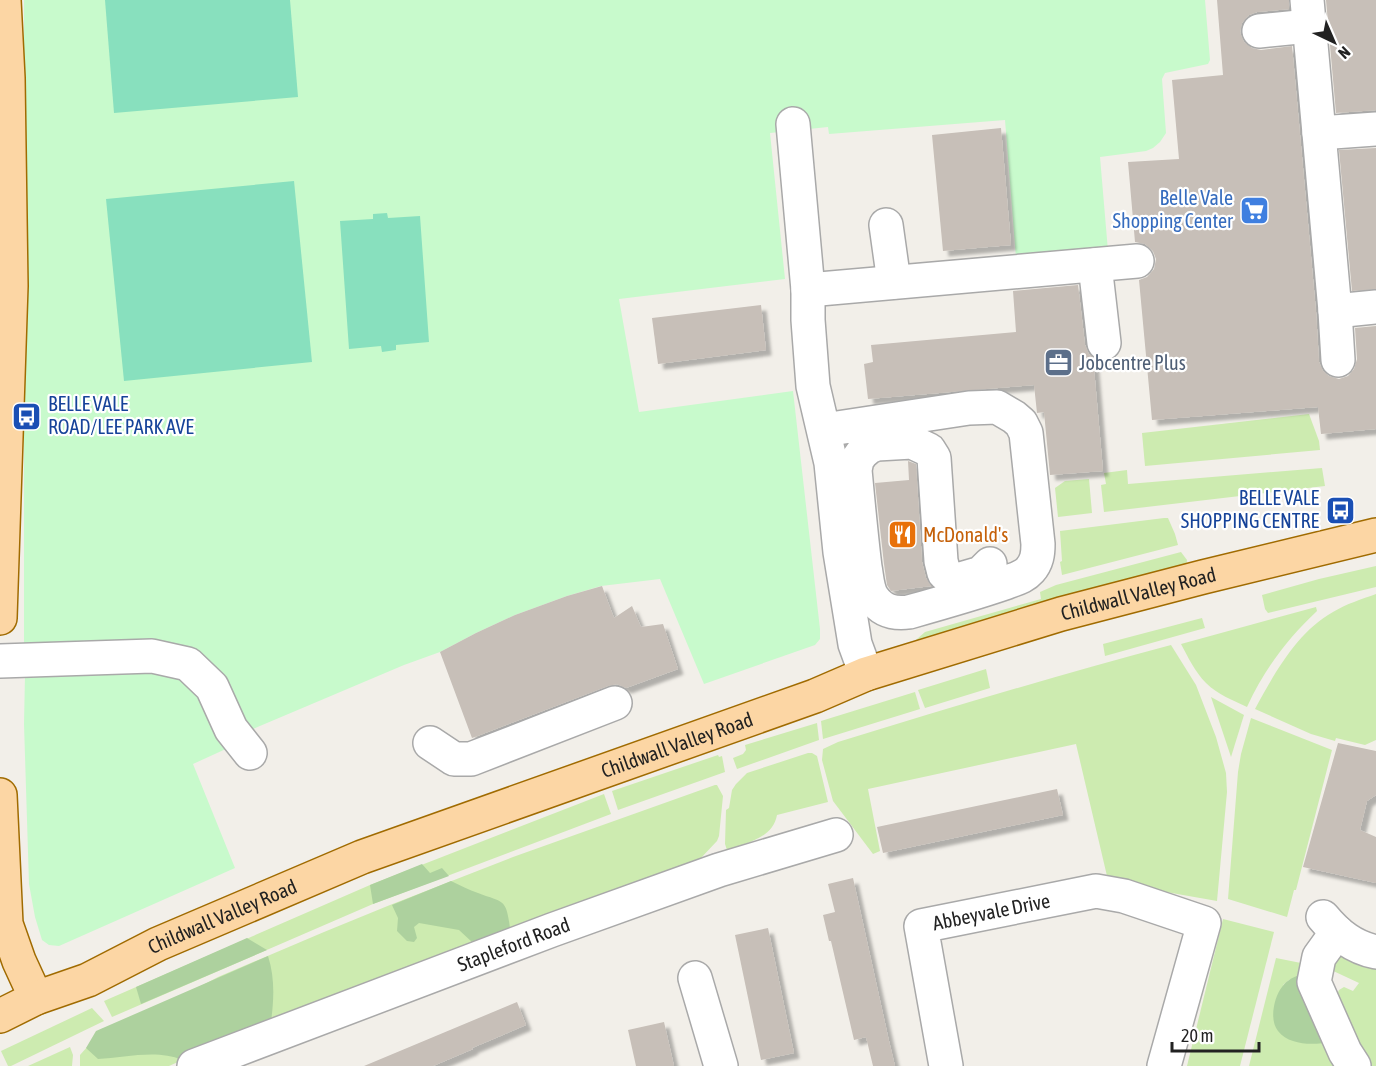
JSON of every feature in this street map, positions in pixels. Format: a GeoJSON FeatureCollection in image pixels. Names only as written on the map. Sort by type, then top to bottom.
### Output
{"type":"FeatureCollection","features":[{"type":"Feature","properties":{"kind":"main road"},"geometry":{"type":"LineString","coordinates":[[0,618],[8,78],[4,0]]}},
{"type":"Feature","properties":{"kind":"main road","name":"Childwall Valley Road"},"geometry":{"type":"LineString","coordinates":[[0,1017],[36,998],[88,980],[158,944],[362,857],[816,696],[866,674],[1060,614],[1376,535]]}},
{"type":"Feature","properties":{"kind":"main road"},"geometry":{"type":"LineString","coordinates":[[0,795],[6,924],[19,961],[36,998]]}},
{"type":"Feature","properties":{"kind":"street"},"geometry":{"type":"LineString","coordinates":[[1259,31],[1307,13],[1338,360]]}},
{"type":"Feature","properties":{"kind":"street"},"geometry":{"type":"LineString","coordinates":[[793,124],[808,290],[813,386],[831,463],[840,552],[855,644],[866,674]]}},
{"type":"Feature","properties":{"kind":"street"},"geometry":{"type":"LineString","coordinates":[[1319,133],[1376,129]]}},
{"type":"Feature","properties":{"kind":"street"},"geometry":{"type":"LineString","coordinates":[[886,225],[894,282]]}},
{"type":"Feature","properties":{"kind":"street"},"geometry":{"type":"LineString","coordinates":[[808,290],[1137,261]]}},
{"type":"Feature","properties":{"kind":"street"},"geometry":{"type":"LineString","coordinates":[[1095,265],[1104,343]]}},
{"type":"Feature","properties":{"kind":"street"},"geometry":{"type":"LineString","coordinates":[[1335,310],[1376,307]]}},
{"type":"Feature","properties":{"kind":"street"},"geometry":{"type":"LineString","coordinates":[[824,430],[969,408],[996,407],[1014,417],[1021,423],[1026,433],[1038,556],[1029,571],[1021,578],[990,589],[899,614],[884,609],[874,600],[869,591],[855,470],[857,460],[862,453],[868,447],[877,444],[912,442],[929,450],[934,458],[941,561],[944,573],[957,580],[981,573],[990,564]]}},
{"type":"Feature","properties":{"kind":"street"},"geometry":{"type":"LineString","coordinates":[[0,661],[153,656],[188,664],[212,687],[231,729],[250,753]]}},
{"type":"Feature","properties":{"kind":"street"},"geometry":{"type":"LineString","coordinates":[[430,743],[454,759],[471,759],[615,703]]}},
{"type":"Feature","properties":{"kind":"street","name":"Stapleford Road"},"geometry":{"type":"LineString","coordinates":[[194,1066],[552,930],[718,870],[836,835]]}},
{"type":"Feature","properties":{"kind":"street","name":"Abbeyvale Drive"},"geometry":{"type":"LineString","coordinates":[[946,1066],[921,926],[1096,891],[1124,896],[1204,923],[1164,1066]]}},
{"type":"Feature","properties":{"kind":"street"},"geometry":{"type":"LineString","coordinates":[[1354,1066],[1345,1052],[1314,982],[1319,957],[1330,925],[1351,944],[1376,952]]}},
{"type":"Feature","properties":{"kind":"street"},"geometry":{"type":"LineString","coordinates":[[695,978],[721,1066]]}},
{"type":"Feature","properties":{"kind":"green space"},"geometry":{"type":"Polygon","coordinates":[[[24,0],[1205,0],[1210,60],[1208,64],[1165,73],[1162,79],[1166,133],[1160,142],[1146,151],[1100,157],[1108,251],[1016,258],[1005,120],[829,134],[828,127],[770,133],[785,279],[619,299],[639,412],[793,391],[820,629],[820,639],[815,645],[704,684],[660,579],[601,586],[515,615],[440,652],[253,729],[228,748],[193,764],[235,868],[59,946],[49,945],[42,940],[29,884],[24,724],[24,0]]]}},
{"type":"Feature","properties":{"kind":"green space"},"geometry":{"type":"Polygon","coordinates":[[[105,0],[290,0],[298,97],[114,113],[105,0]]]}},
{"type":"Feature","properties":{"kind":"green space"},"geometry":{"type":"Polygon","coordinates":[[[294,181],[312,362],[124,381],[106,199],[294,181]]]}},
{"type":"Feature","properties":{"kind":"green space"},"geometry":{"type":"Polygon","coordinates":[[[387,213],[388,218],[420,216],[429,342],[396,345],[396,350],[382,352],[381,346],[349,349],[340,221],[373,219],[373,214],[387,213]]]}},
{"type":"Feature","properties":{"kind":"green space"},"geometry":{"type":"Polygon","coordinates":[[[1309,414],[1320,450],[1145,466],[1142,433],[1309,414]]]}},
{"type":"Feature","properties":{"kind":"green space"},"geometry":{"type":"Polygon","coordinates":[[[1322,468],[1325,486],[1104,512],[1101,485],[1106,484],[1104,473],[1127,470],[1128,484],[1322,468]]]}},
{"type":"Feature","properties":{"kind":"green space"},"geometry":{"type":"Polygon","coordinates":[[[1089,479],[1092,513],[1058,517],[1055,488],[1065,481],[1089,479]]]}},
{"type":"Feature","properties":{"kind":"green space"},"geometry":{"type":"Polygon","coordinates":[[[1168,518],[1178,545],[1062,575],[1060,531],[1168,518]]]}},
{"type":"Feature","properties":{"kind":"green space"},"geometry":{"type":"Polygon","coordinates":[[[1181,552],[1187,560],[1186,569],[909,646],[925,632],[1041,599],[1040,592],[1056,585],[1181,552]]]}},
{"type":"Feature","properties":{"kind":"green space"},"geometry":{"type":"Polygon","coordinates":[[[1376,566],[1376,587],[1268,613],[1265,609],[1262,595],[1376,566]]]}},
{"type":"Feature","properties":{"kind":"green space"},"geometry":{"type":"Polygon","coordinates":[[[1376,594],[1376,740],[1365,745],[1336,738],[1335,741],[1311,734],[1255,709],[1279,668],[1308,631],[1338,609],[1376,594]]]}},
{"type":"Feature","properties":{"kind":"green space"},"geometry":{"type":"Polygon","coordinates":[[[1316,607],[1317,611],[1286,644],[1269,668],[1247,707],[1221,694],[1206,683],[1181,644],[1316,607]]]}},
{"type":"Feature","properties":{"kind":"green space"},"geometry":{"type":"Polygon","coordinates":[[[1202,618],[1205,628],[1105,656],[1103,644],[1202,618]]]}},
{"type":"Feature","properties":{"kind":"green space"},"geometry":{"type":"Polygon","coordinates":[[[1171,645],[1196,685],[1216,737],[1226,773],[1227,792],[1217,901],[1166,892],[1107,876],[1076,744],[868,789],[880,851],[873,854],[833,801],[822,760],[823,749],[838,742],[1171,645]]]}},
{"type":"Feature","properties":{"kind":"green space"},"geometry":{"type":"Polygon","coordinates":[[[986,669],[990,688],[925,708],[918,690],[986,669]]]}},
{"type":"Feature","properties":{"kind":"green space"},"geometry":{"type":"Polygon","coordinates":[[[915,692],[920,709],[823,739],[821,721],[915,692]]]}},
{"type":"Feature","properties":{"kind":"green space"},"geometry":{"type":"Polygon","coordinates":[[[1211,697],[1244,715],[1231,757],[1211,697]]]}},
{"type":"Feature","properties":{"kind":"green space"},"geometry":{"type":"Polygon","coordinates":[[[1251,718],[1332,750],[1287,917],[1228,899],[1238,772],[1251,718]]]}},
{"type":"Feature","properties":{"kind":"green space"},"geometry":{"type":"Polygon","coordinates":[[[817,723],[819,740],[737,769],[733,758],[743,754],[746,750],[745,745],[817,723]]]}},
{"type":"Feature","properties":{"kind":"green space"},"geometry":{"type":"Polygon","coordinates":[[[808,753],[817,756],[828,802],[777,815],[775,823],[765,834],[751,842],[727,850],[725,844],[726,810],[729,808],[732,790],[736,784],[747,773],[808,753]]]}},
{"type":"Feature","properties":{"kind":"green space"},"geometry":{"type":"Polygon","coordinates":[[[718,755],[722,756],[725,772],[618,810],[612,791],[718,755]]]}},
{"type":"Feature","properties":{"kind":"green space"},"geometry":{"type":"Polygon","coordinates":[[[715,785],[723,796],[719,836],[700,859],[444,953],[169,1066],[80,1066],[80,1055],[88,1046],[218,977],[390,905],[513,857],[715,785]]]}},
{"type":"Feature","properties":{"kind":"green space"},"geometry":{"type":"Polygon","coordinates":[[[604,794],[611,814],[373,904],[112,1017],[104,1001],[370,885],[604,794]]]}},
{"type":"Feature","properties":{"kind":"green space"},"geometry":{"type":"Polygon","coordinates":[[[422,864],[430,873],[442,868],[449,876],[373,904],[370,885],[422,864]]]}},
{"type":"Feature","properties":{"kind":"green space"},"geometry":{"type":"Polygon","coordinates":[[[451,881],[502,903],[507,911],[510,928],[472,942],[459,930],[419,923],[414,927],[417,938],[414,942],[407,941],[397,931],[398,918],[392,905],[451,881]]]}},
{"type":"Feature","properties":{"kind":"green space"},"geometry":{"type":"Polygon","coordinates":[[[1223,919],[1274,932],[1240,1066],[1187,1066],[1223,919]]]}},
{"type":"Feature","properties":{"kind":"green space"},"geometry":{"type":"Polygon","coordinates":[[[247,938],[267,950],[141,1004],[136,987],[247,938]]]}},
{"type":"Feature","properties":{"kind":"green space"},"geometry":{"type":"Polygon","coordinates":[[[1341,952],[1376,965],[1376,1066],[1366,1066],[1336,996],[1344,987],[1353,991],[1359,983],[1329,969],[1341,952]]]}},
{"type":"Feature","properties":{"kind":"green space"},"geometry":{"type":"Polygon","coordinates":[[[268,956],[273,989],[271,1022],[182,1060],[162,1055],[98,1059],[86,1048],[96,1031],[268,956]]]}},
{"type":"Feature","properties":{"kind":"green space"},"geometry":{"type":"Polygon","coordinates":[[[1276,958],[1306,964],[1302,975],[1283,985],[1331,1042],[1346,1066],[1249,1066],[1276,958]]]}},
{"type":"Feature","properties":{"kind":"green space"},"geometry":{"type":"Polygon","coordinates":[[[1302,975],[1331,1042],[1310,1044],[1296,1042],[1283,1036],[1275,1026],[1273,1015],[1279,991],[1288,980],[1302,975]]]}},
{"type":"Feature","properties":{"kind":"green space"},"geometry":{"type":"Polygon","coordinates":[[[92,1008],[104,1021],[8,1066],[1,1051],[92,1008]]]}},
{"type":"Feature","properties":{"kind":"green space"},"geometry":{"type":"Polygon","coordinates":[[[70,1047],[73,1055],[72,1066],[28,1066],[70,1047]]]}},
{"type":"Feature","properties":{"kind":"building","name":"Belle Vale Shopping Center"},"geometry":{"type":"Polygon","coordinates":[[[1217,0],[1289,0],[1289,9],[1249,15],[1242,23],[1240,33],[1244,42],[1252,48],[1261,50],[1292,46],[1319,362],[1323,371],[1329,376],[1339,379],[1348,376],[1354,369],[1357,359],[1355,328],[1376,326],[1376,429],[1321,434],[1318,407],[1152,420],[1139,280],[1147,277],[1154,269],[1156,259],[1153,251],[1145,244],[1135,242],[1128,162],[1179,159],[1172,80],[1223,75],[1217,0]]]}},
{"type":"Feature","properties":{"kind":"building"},"geometry":{"type":"Polygon","coordinates":[[[1326,0],[1376,0],[1376,110],[1336,113],[1326,0]]]}},
{"type":"Feature","properties":{"kind":"building"},"geometry":{"type":"Polygon","coordinates":[[[1001,128],[1011,245],[943,251],[932,135],[1001,128]]]}},
{"type":"Feature","properties":{"kind":"building"},"geometry":{"type":"Polygon","coordinates":[[[1376,148],[1376,289],[1352,291],[1339,150],[1376,148]]]}},
{"type":"Feature","properties":{"kind":"building"},"geometry":{"type":"Polygon","coordinates":[[[1078,285],[1085,345],[1093,357],[1103,471],[1050,475],[1044,412],[1037,413],[1034,385],[868,399],[864,364],[873,362],[871,345],[1016,332],[1013,291],[1078,285]]]}},
{"type":"Feature","properties":{"kind":"building"},"geometry":{"type":"Polygon","coordinates":[[[761,305],[766,350],[658,364],[652,318],[761,305]]]}},
{"type":"Feature","properties":{"kind":"building"},"geometry":{"type":"Polygon","coordinates":[[[908,461],[916,464],[922,562],[926,578],[931,586],[891,591],[887,585],[875,483],[909,480],[908,461]]]}},
{"type":"Feature","properties":{"kind":"building"},"geometry":{"type":"Polygon","coordinates":[[[602,586],[614,618],[632,606],[641,627],[663,624],[678,669],[626,688],[617,684],[608,686],[472,738],[440,652],[515,615],[602,586]]]}},
{"type":"Feature","properties":{"kind":"building"},"geometry":{"type":"Polygon","coordinates":[[[1338,743],[1376,751],[1376,795],[1367,801],[1360,830],[1376,837],[1376,883],[1303,867],[1338,743]]]}},
{"type":"Feature","properties":{"kind":"building"},"geometry":{"type":"Polygon","coordinates":[[[1057,789],[1063,815],[883,853],[877,827],[1057,789]]]}},
{"type":"Feature","properties":{"kind":"building"},"geometry":{"type":"Polygon","coordinates":[[[853,878],[895,1066],[873,1066],[866,1037],[854,1040],[823,915],[835,912],[828,884],[853,878]]]}},
{"type":"Feature","properties":{"kind":"building"},"geometry":{"type":"Polygon","coordinates":[[[768,928],[794,1053],[761,1060],[735,935],[768,928]]]}},
{"type":"Feature","properties":{"kind":"building"},"geometry":{"type":"Polygon","coordinates":[[[517,1002],[526,1025],[433,1066],[364,1066],[517,1002]]]}},
{"type":"Feature","properties":{"kind":"building"},"geometry":{"type":"Polygon","coordinates":[[[664,1022],[674,1066],[636,1066],[628,1030],[664,1022]]]}},
{"type":"Feature","properties":{"kind":"place","name":"Belle Vale Shopping Center"},"geometry":{"type":"Point","coordinates":[1254,210]}},
{"type":"Feature","properties":{"kind":"place","name":"Jobcentre Plus"},"geometry":{"type":"Point","coordinates":[1058,363]}},
{"type":"Feature","properties":{"kind":"place","name":"BELLE VALE ROAD/LEE PARK AVE"},"geometry":{"type":"Point","coordinates":[27,416]}},
{"type":"Feature","properties":{"kind":"place","name":"BELLE VALE SHOPPING CENTRE"},"geometry":{"type":"Point","coordinates":[1340,510]}},
{"type":"Feature","properties":{"kind":"place","name":"McDonald's"},"geometry":{"type":"Point","coordinates":[902,535]}}]}
